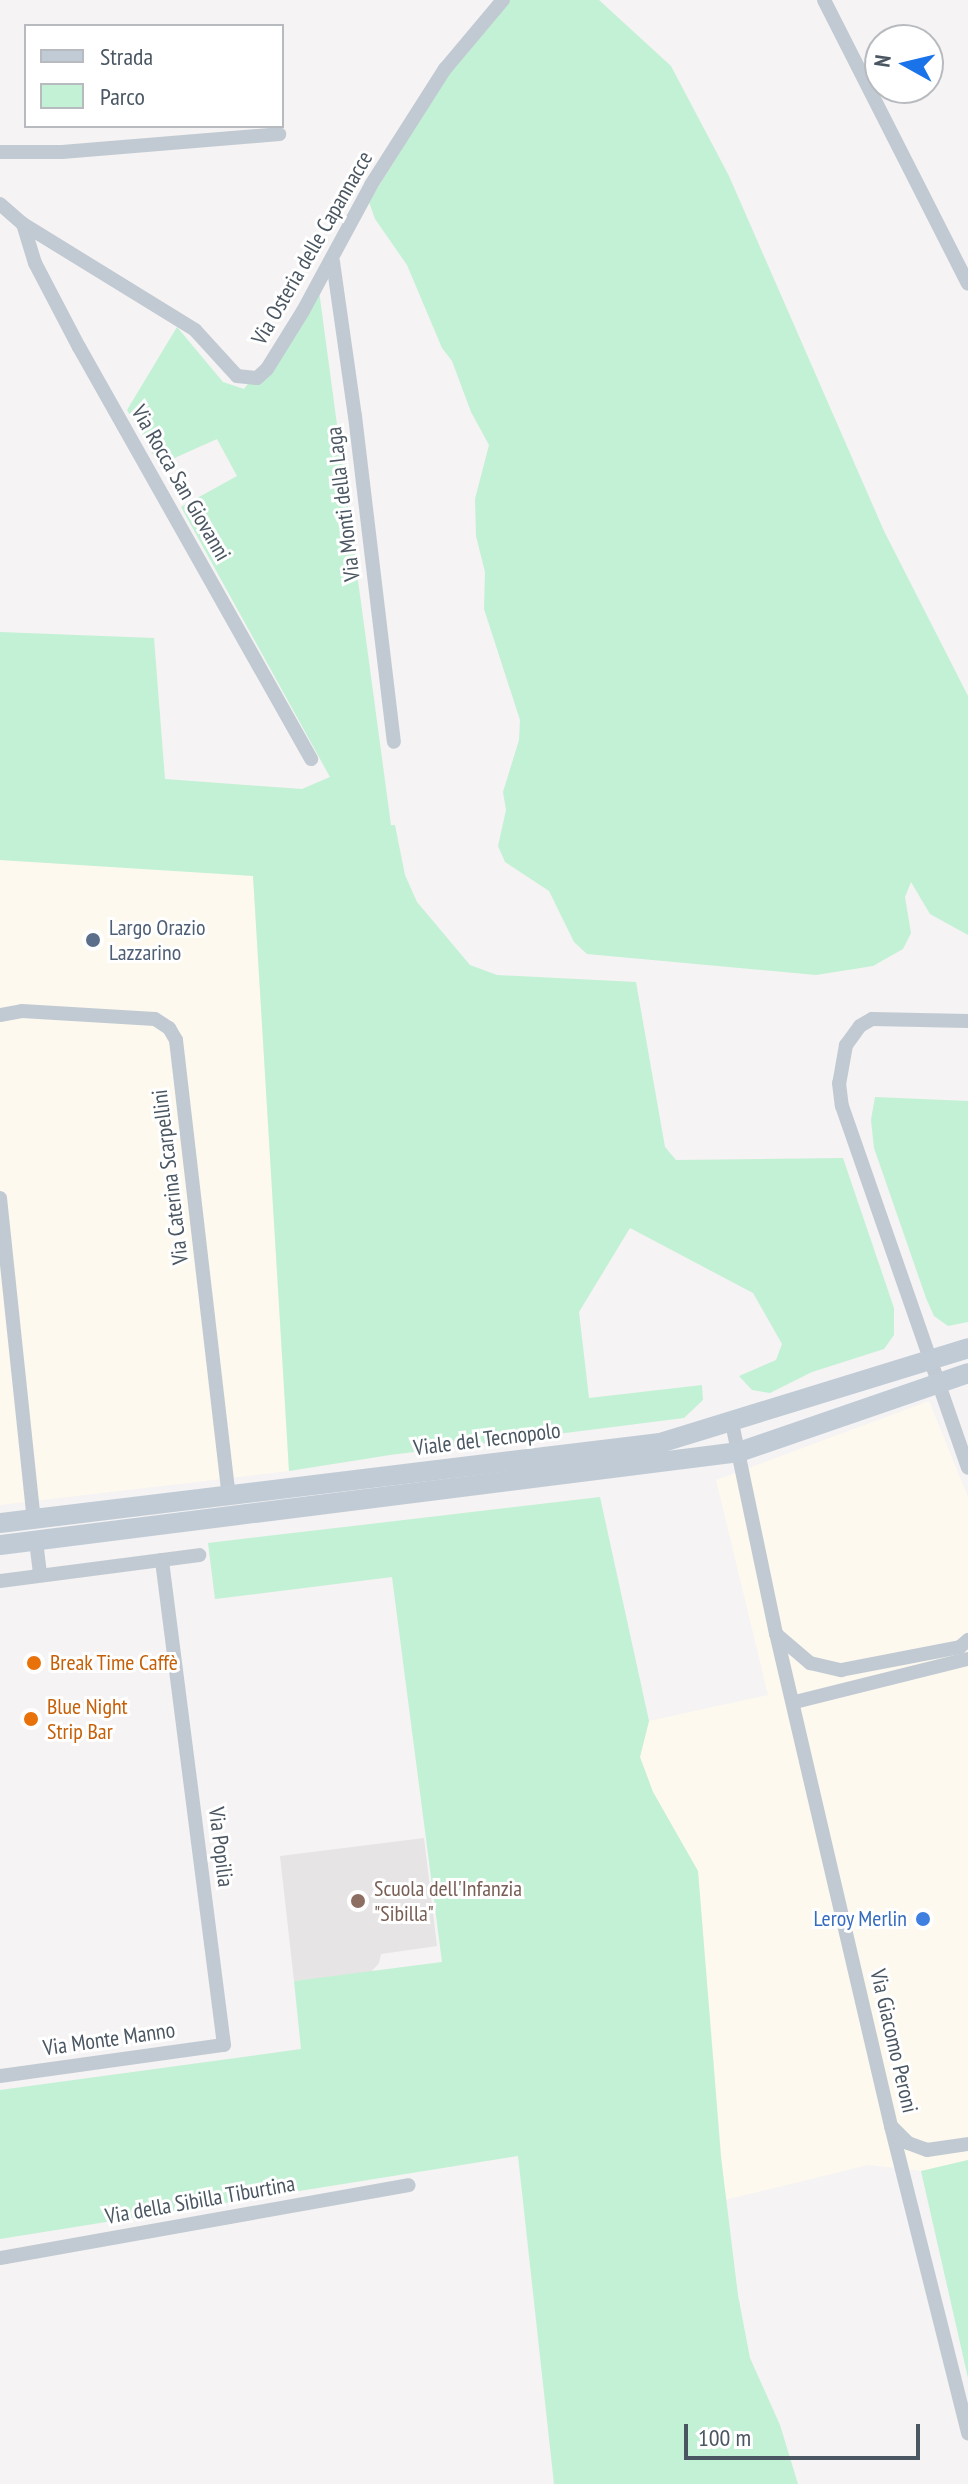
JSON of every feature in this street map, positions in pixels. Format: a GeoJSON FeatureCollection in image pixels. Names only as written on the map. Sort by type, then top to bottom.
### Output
{"type":"FeatureCollection","features":[{"type":"Feature","properties":{"kind":"main road","name":"Viale del Tecnopolo"},"geometry":{"type":"LineString","coordinates":[[0,1523],[660,1443],[968,1348]]}},
{"type":"Feature","properties":{"kind":"main road","name":"Viale del Tecnopolo"},"geometry":{"type":"LineString","coordinates":[[0,1545],[739,1452],[968,1373]]}},
{"type":"Feature","properties":{"kind":"street","name":"Via Osteria delle Capannacce"},"geometry":{"type":"LineString","coordinates":[[0,204],[23,224],[187,324],[234,374],[248,380],[267,369],[333,262],[371,185],[445,69],[503,0]]}},
{"type":"Feature","properties":{"kind":"street"},"geometry":{"type":"LineString","coordinates":[[824,0],[968,284]]}},
{"type":"Feature","properties":{"kind":"street"},"geometry":{"type":"LineString","coordinates":[[0,152],[62,152],[279,134]]}},
{"type":"Feature","properties":{"kind":"street","name":"Via Rocca San Giovanni"},"geometry":{"type":"LineString","coordinates":[[23,224],[35,263],[79,347],[311,759]]}},
{"type":"Feature","properties":{"kind":"street","name":"Via Monti della Laga"},"geometry":{"type":"LineString","coordinates":[[333,262],[355,416],[394,742]]}},
{"type":"Feature","properties":{"kind":"street","name":"Via Caterina Scarpellini"},"geometry":{"type":"LineString","coordinates":[[0,1015],[22,1011],[155,1019],[169,1028],[176,1040],[229,1495]]}},
{"type":"Feature","properties":{"kind":"street"},"geometry":{"type":"LineString","coordinates":[[968,1021],[872,1019],[852,1034],[840,1072],[842,1106],[968,1468]]}},
{"type":"Feature","properties":{"kind":"street"},"geometry":{"type":"LineString","coordinates":[[0,1198],[34,1519]]}},
{"type":"Feature","properties":{"kind":"street","name":"Via Giacomo Peroni"},"geometry":{"type":"LineString","coordinates":[[732,1423],[776,1633],[795,1702],[891,2126],[968,2433]]}},
{"type":"Feature","properties":{"kind":"street"},"geometry":{"type":"LineString","coordinates":[[36,1541],[40,1575]]}},
{"type":"Feature","properties":{"kind":"street"},"geometry":{"type":"LineString","coordinates":[[0,1581],[199,1555]]}},
{"type":"Feature","properties":{"kind":"street","name":"Via Popilia"},"geometry":{"type":"LineString","coordinates":[[162,1560],[224,2045]]}},
{"type":"Feature","properties":{"kind":"street"},"geometry":{"type":"LineString","coordinates":[[776,1633],[810,1663],[841,1670],[960,1647],[968,1640]]}},
{"type":"Feature","properties":{"kind":"street"},"geometry":{"type":"LineString","coordinates":[[795,1702],[968,1659]]}},
{"type":"Feature","properties":{"kind":"street","name":"Via Monte Manno"},"geometry":{"type":"LineString","coordinates":[[0,2076],[224,2045]]}},
{"type":"Feature","properties":{"kind":"street"},"geometry":{"type":"LineString","coordinates":[[891,2126],[908,2143],[920,2148],[940,2150],[968,2144]]}},
{"type":"Feature","properties":{"kind":"street","name":"Via della Sibilla Tiburtina"},"geometry":{"type":"LineString","coordinates":[[0,2258],[409,2185]]}},
{"type":"Feature","properties":{"kind":"shaded area"},"geometry":{"type":"Polygon","coordinates":[[[0,860],[253,875],[289,1471],[0,1505],[0,860]]]}},
{"type":"Feature","properties":{"kind":"shaded area"},"geometry":{"type":"Polygon","coordinates":[[[929,1401],[968,1497],[968,2160],[921,2171],[868,2165],[725,2200],[698,1871],[653,1792],[640,1757],[649,1721],[768,1695],[716,1480],[929,1401]]]}},
{"type":"Feature","properties":{"kind":"shaded area","name":"Scuola dell'Infanzia \"Sibilla\""},"geometry":{"type":"Polygon","coordinates":[[[424,1838],[437,1946],[381,1954],[379,1963],[371,1972],[294,1981],[280,1856],[424,1838]]]}},
{"type":"Feature","properties":{"kind":"green space"},"geometry":{"type":"Polygon","coordinates":[[[509,0],[599,0],[671,66],[729,176],[884,531],[968,696],[968,935],[930,914],[911,882],[905,897],[911,933],[903,949],[873,966],[816,975],[587,954],[574,942],[549,891],[505,862],[498,846],[506,810],[503,792],[519,740],[520,720],[484,609],[485,572],[476,536],[475,499],[489,445],[471,412],[452,361],[442,348],[407,265],[375,219],[369,202],[463,50],[509,0]]]}},
{"type":"Feature","properties":{"kind":"green space"},"geometry":{"type":"Polygon","coordinates":[[[319,291],[391,825],[395,825],[405,875],[417,902],[470,965],[497,975],[636,982],[665,1147],[676,1160],[843,1158],[894,1308],[894,1335],[884,1349],[812,1372],[770,1393],[752,1390],[739,1376],[776,1360],[782,1344],[753,1293],[630,1228],[579,1312],[589,1398],[702,1385],[703,1400],[684,1418],[390,1455],[289,1471],[253,876],[0,860],[0,632],[154,638],[165,779],[302,789],[330,777],[181,507],[237,476],[217,439],[159,465],[127,410],[177,327],[223,382],[244,389],[319,291]]]}},
{"type":"Feature","properties":{"kind":"green space"},"geometry":{"type":"Polygon","coordinates":[[[875,1097],[968,1101],[968,1322],[948,1326],[934,1316],[926,1298],[874,1148],[871,1120],[875,1097]]]}},
{"type":"Feature","properties":{"kind":"green space"},"geometry":{"type":"Polygon","coordinates":[[[600,1497],[649,1721],[640,1757],[653,1792],[698,1871],[721,2157],[738,2295],[750,2358],[780,2425],[798,2484],[554,2484],[518,2156],[0,2239],[0,2090],[301,2049],[294,1981],[442,1962],[392,1577],[215,1599],[208,1543],[600,1497]]]}},
{"type":"Feature","properties":{"kind":"green space"},"geometry":{"type":"Polygon","coordinates":[[[968,2160],[968,2378],[921,2171],[968,2160]]]}},
{"type":"Feature","properties":{"kind":"place","name":"Largo Orazio Lazzarino"},"geometry":{"type":"Point","coordinates":[93,940]}},
{"type":"Feature","properties":{"kind":"place","name":"Break Time Caffè"},"geometry":{"type":"Point","coordinates":[34,1663]}},
{"type":"Feature","properties":{"kind":"place","name":"Blue Night Strip Bar"},"geometry":{"type":"Point","coordinates":[31,1719]}},
{"type":"Feature","properties":{"kind":"place","name":"Scuola dell'Infanzia \"Sibilla\""},"geometry":{"type":"Point","coordinates":[358,1901]}},
{"type":"Feature","properties":{"kind":"place","name":"Leroy Merlin"},"geometry":{"type":"Point","coordinates":[923,1919]}}]}
